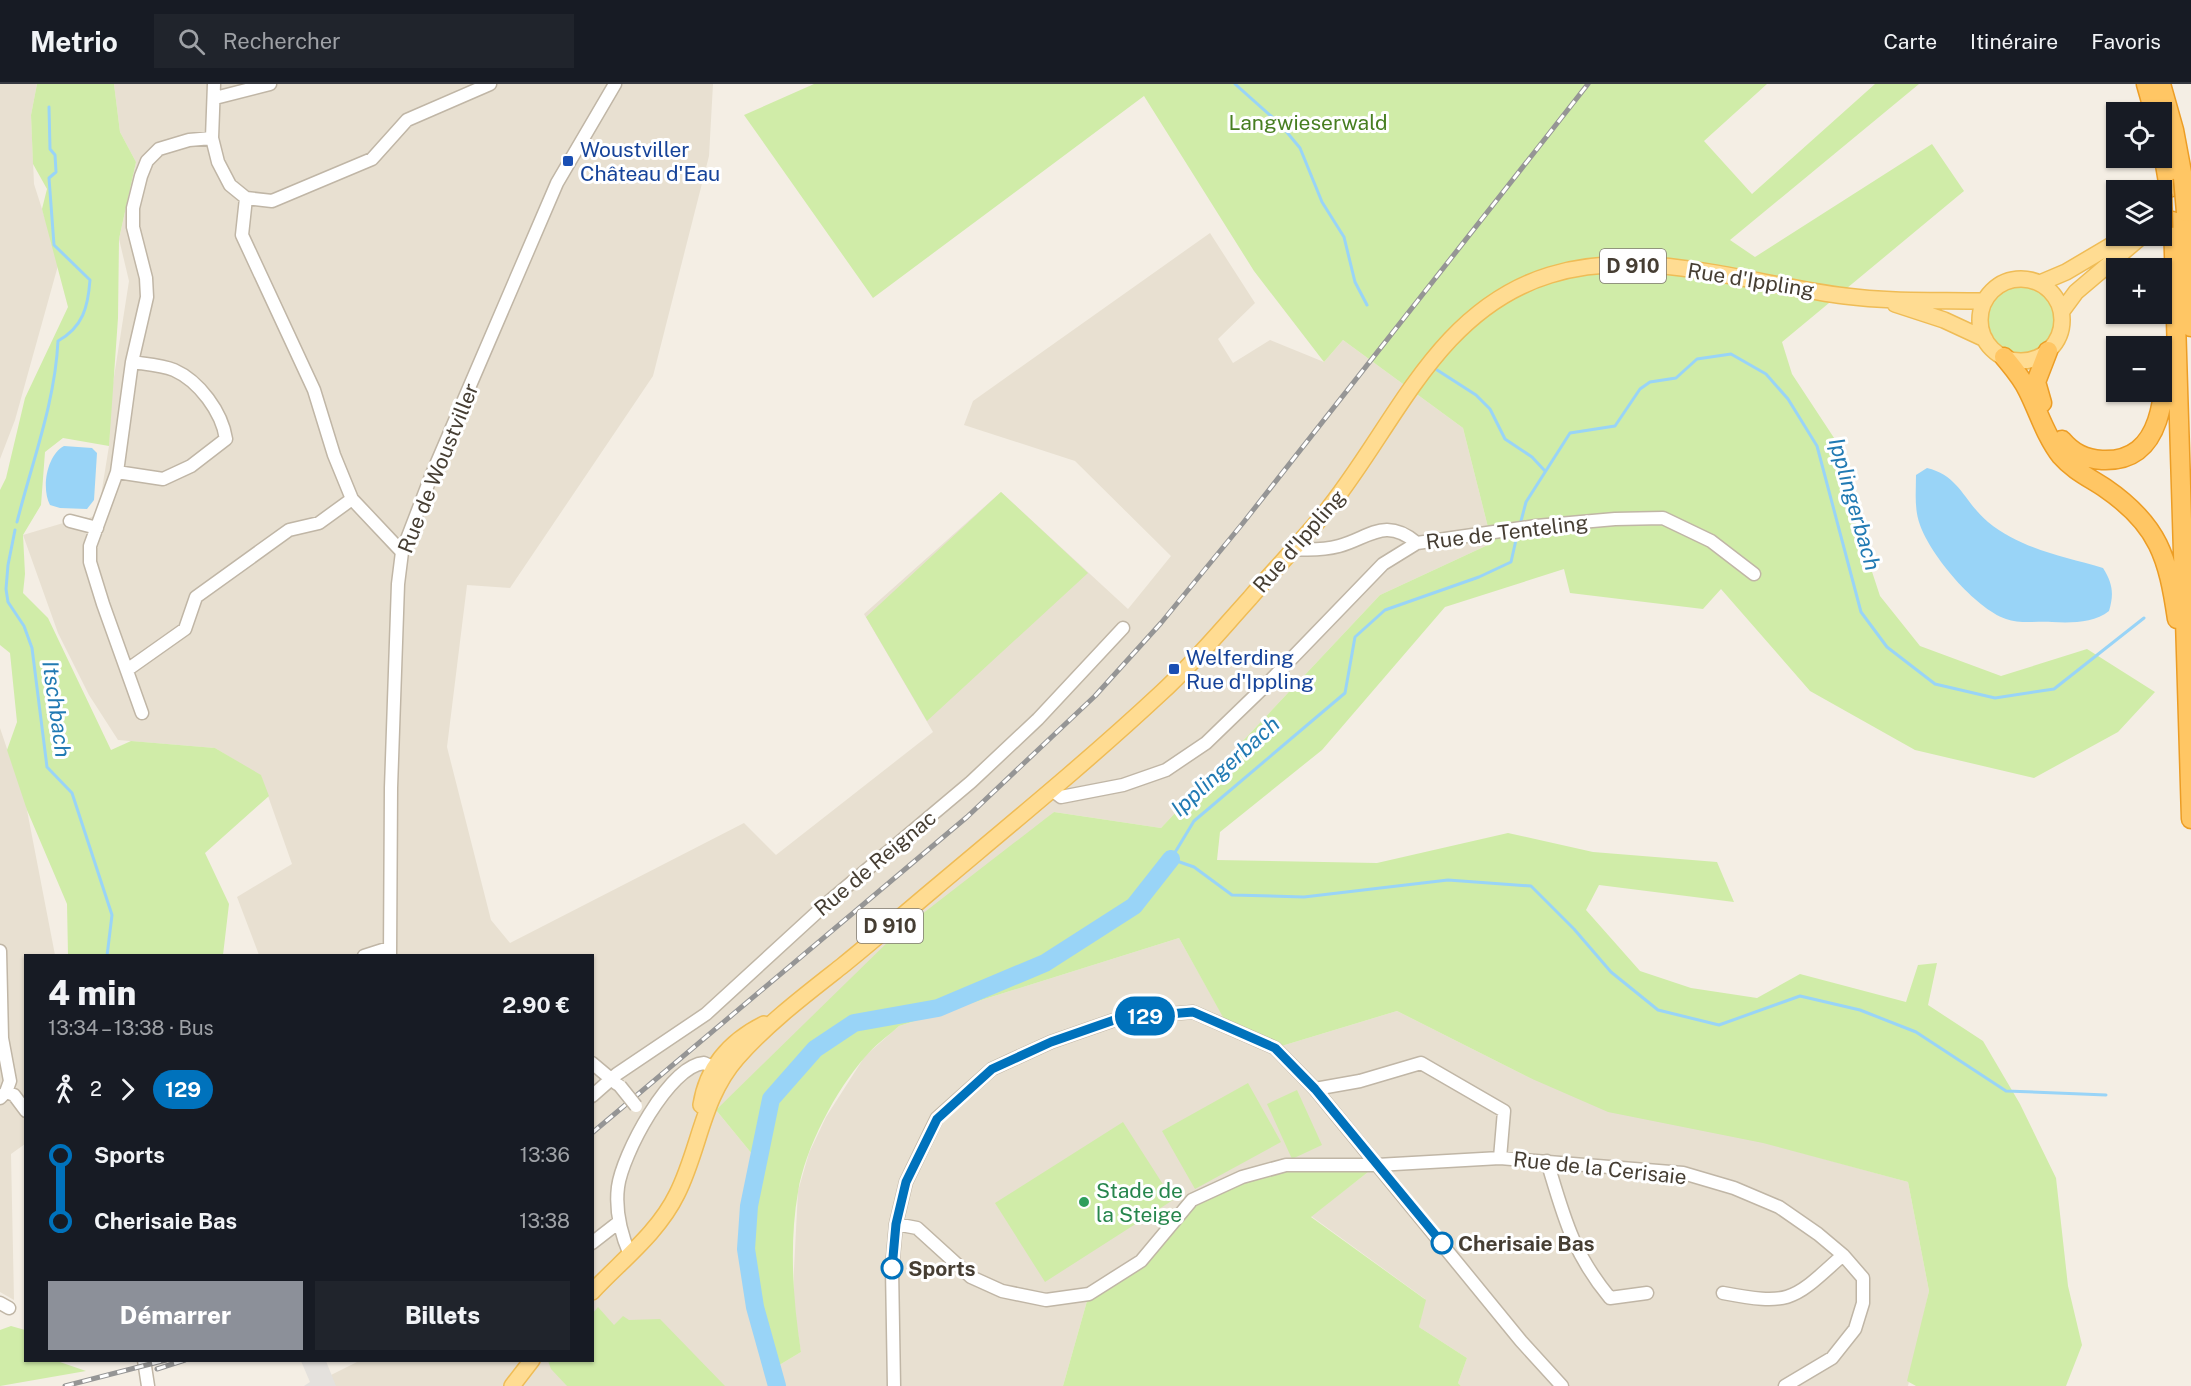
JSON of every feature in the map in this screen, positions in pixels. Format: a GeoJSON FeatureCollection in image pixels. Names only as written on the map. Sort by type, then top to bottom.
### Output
{"type":"FeatureCollection","features":[{"type":"Feature","properties":{"kind":"highway"},"geometry":{"type":"LineString","coordinates":[[2144,84],[2147,102]]}},
{"type":"Feature","properties":{"kind":"highway"},"geometry":{"type":"LineString","coordinates":[[2144,84],[2150,102]]}},
{"type":"Feature","properties":{"kind":"highway"},"geometry":{"type":"LineString","coordinates":[[2161,84],[2174,130],[2171,180]]}},
{"type":"Feature","properties":{"kind":"highway"},"geometry":{"type":"LineString","coordinates":[[2173,215],[2191,327]]}},
{"type":"Feature","properties":{"kind":"highway"},"geometry":{"type":"LineString","coordinates":[[2048,351],[2036,382],[2043,405],[2057,434],[2068,446],[2079,455],[2107,460],[2138,449],[2150,437],[2158,421],[2165,391],[2173,215]]}},
{"type":"Feature","properties":{"kind":"highway"},"geometry":{"type":"LineString","coordinates":[[2173,215],[2189,675],[2191,819]]}},
{"type":"Feature","properties":{"kind":"highway"},"geometry":{"type":"LineString","coordinates":[[2004,357],[2019,375],[2054,446],[2063,459],[2133,510],[2155,537],[2170,575],[2177,624],[2180,699],[2189,760]]}},
{"type":"Feature","properties":{"kind":"main road"},"geometry":{"type":"LineString","coordinates":[[2040,283],[2066,272],[2110,246]]}},
{"type":"Feature","properties":{"kind":"main road"},"geometry":{"type":"LineString","coordinates":[[2062,311],[2076,292],[2130,246]]}},
{"type":"Feature","properties":{"kind":"main road","name":"Rue d'Ippling"},"geometry":{"type":"LineString","coordinates":[[594,1290],[630,1255],[676,1196],[719,1070],[738,1039],[777,1018],[1052,790],[1163,691],[1293,549],[1348,484],[1435,355],[1469,320],[1522,286],[1569,270],[1628,265],[1676,268],[1881,300],[1984,301]]}},
{"type":"Feature","properties":{"kind":"main road"},"geometry":{"type":"LineString","coordinates":[[2024,279],[2040,283],[2057,298],[2062,311],[2059,337],[2048,351],[2036,358],[2020,361],[2004,357],[1993,350],[1985,339],[1980,321],[1984,301],[1994,289],[2008,281],[2024,279]]}},
{"type":"Feature","properties":{"kind":"main road","name":"Rue d'Ippling"},"geometry":{"type":"LineString","coordinates":[[1881,300],[1944,320],[1985,339]]}},
{"type":"Feature","properties":{"kind":"main road"},"geometry":{"type":"LineString","coordinates":[[512,1386],[530,1362]]}},
{"type":"Feature","properties":{"kind":"street"},"geometry":{"type":"LineString","coordinates":[[214,84],[212,138],[218,162],[230,185],[246,198],[272,201],[295,194],[372,159],[407,120],[490,84]]}},
{"type":"Feature","properties":{"kind":"street"},"geometry":{"type":"LineString","coordinates":[[214,98],[270,84]]}},
{"type":"Feature","properties":{"kind":"street","name":"Rue de Woustviller"},"geometry":{"type":"LineString","coordinates":[[390,952],[391,788],[398,584],[402,552],[432,474],[557,183],[615,84]]}},
{"type":"Feature","properties":{"kind":"street"},"geometry":{"type":"LineString","coordinates":[[142,713],[90,562],[90,546],[117,472],[132,362],[147,297],[146,278],[133,227],[133,208],[141,177],[147,161],[159,149],[189,140],[212,138]]}},
{"type":"Feature","properties":{"kind":"street"},"geometry":{"type":"LineString","coordinates":[[246,198],[242,235],[314,390],[334,455],[352,499],[402,552]]}},
{"type":"Feature","properties":{"kind":"street"},"geometry":{"type":"LineString","coordinates":[[117,472],[163,479],[191,466],[226,439],[224,426],[199,386],[173,369],[132,362]]}},
{"type":"Feature","properties":{"kind":"street"},"geometry":{"type":"LineString","coordinates":[[127,670],[185,629],[196,597],[289,530],[319,523],[352,499]]}},
{"type":"Feature","properties":{"kind":"street","name":"Rue de Tenteling"},"geometry":{"type":"LineString","coordinates":[[1052,790],[1061,797],[1123,785],[1166,770],[1213,735],[1266,686],[1383,564],[1417,543],[1536,526],[1615,519],[1663,518],[1711,541],[1754,574]]}},
{"type":"Feature","properties":{"kind":"street"},"geometry":{"type":"LineString","coordinates":[[70,521],[97,528]]}},
{"type":"Feature","properties":{"kind":"street"},"geometry":{"type":"LineString","coordinates":[[1293,549],[1337,547],[1361,535],[1380,530],[1398,532],[1417,543]]}},
{"type":"Feature","properties":{"kind":"street","name":"Rue de Reignac"},"geometry":{"type":"LineString","coordinates":[[594,1095],[616,1083],[706,1014],[826,904],[971,782],[1031,726],[1123,628]]}},
{"type":"Feature","properties":{"kind":"street"},"geometry":{"type":"LineString","coordinates":[[0,951],[2,1038],[10,1080],[3,1095],[14,1095],[24,1108]]}},
{"type":"Feature","properties":{"kind":"street"},"geometry":{"type":"LineString","coordinates":[[894,1386],[892,1268],[896,1224],[906,1182],[937,1119],[992,1069],[1051,1042],[1120,1018],[1193,1012],[1275,1048],[1315,1089],[1521,1341],[1562,1386]]}},
{"type":"Feature","properties":{"kind":"street"},"geometry":{"type":"LineString","coordinates":[[630,1255],[619,1222],[617,1200],[620,1175],[629,1150],[646,1120],[687,1068],[702,1063],[719,1070]]}},
{"type":"Feature","properties":{"kind":"street"},"geometry":{"type":"LineString","coordinates":[[1315,1089],[1360,1081],[1421,1063],[1504,1111],[1500,1158]]}},
{"type":"Feature","properties":{"kind":"street"},"geometry":{"type":"LineString","coordinates":[[594,1065],[616,1083],[646,1120]]}},
{"type":"Feature","properties":{"kind":"street","name":"Rue de la Cerisaie"},"geometry":{"type":"LineString","coordinates":[[896,1224],[917,1228],[971,1276],[1002,1291],[1046,1300],[1089,1294],[1142,1261],[1192,1200],[1242,1177],[1286,1165],[1377,1165],[1500,1158],[1683,1173],[1734,1188],[1779,1207],[1843,1255],[1863,1278],[1863,1303],[1855,1329],[1832,1358],[1804,1382],[1785,1386]]}},
{"type":"Feature","properties":{"kind":"street"},"geometry":{"type":"LineString","coordinates":[[1547,1161],[1574,1246],[1594,1280],[1610,1298],[1647,1293]]}},
{"type":"Feature","properties":{"kind":"street"},"geometry":{"type":"LineString","coordinates":[[594,1241],[619,1222]]}},
{"type":"Feature","properties":{"kind":"street"},"geometry":{"type":"LineString","coordinates":[[1723,1293],[1751,1298],[1787,1299],[1802,1292],[1843,1255]]}},
{"type":"Feature","properties":{"kind":"street"},"geometry":{"type":"LineString","coordinates":[[144,1362],[148,1386]]}},
{"type":"Feature","properties":{"kind":"shaded area"},"geometry":{"type":"Polygon","coordinates":[[[0,84],[37,84],[31,115],[34,184],[59,262],[15,420],[0,459],[0,84]]]}},
{"type":"Feature","properties":{"kind":"shaded area"},"geometry":{"type":"Polygon","coordinates":[[[114,84],[713,84],[709,156],[653,376],[510,588],[467,585],[447,747],[491,920],[510,943],[744,823],[776,855],[933,732],[864,614],[1001,492],[1128,609],[1171,556],[1075,461],[964,425],[973,401],[1210,233],[1255,303],[1218,339],[1233,363],[1270,340],[1324,362],[1343,340],[1463,428],[1492,543],[1380,595],[1161,828],[1054,812],[716,1110],[757,1160],[749,1206],[746,1249],[755,1307],[771,1370],[801,1352],[794,1310],[794,1269],[798,1191],[809,1153],[826,1117],[865,1056],[899,1026],[1179,938],[1229,1027],[1275,1048],[1397,1011],[1530,1078],[1908,1182],[1929,1291],[1908,1386],[1461,1386],[1458,1383],[1467,1358],[1419,1327],[1425,1299],[1311,1216],[1376,1166],[1141,1261],[1089,1294],[1063,1386],[309,1386],[357,1362],[594,1362],[594,954],[259,954],[237,897],[292,864],[261,776],[215,748],[118,740],[89,695],[58,633],[23,535],[70,521],[70,515],[89,518],[98,514],[109,446],[111,396],[129,281],[119,239],[136,162],[120,132],[114,84]]]}},
{"type":"Feature","properties":{"kind":"shaded area"},"geometry":{"type":"Polygon","coordinates":[[[0,728],[26,805],[55,954],[24,954],[24,1145],[11,1154],[14,1300],[0,1292],[0,728]]]}},
{"type":"Feature","properties":{"kind":"shaded area"},"geometry":{"type":"Polygon","coordinates":[[[301,1362],[326,1362],[336,1386],[304,1386],[310,1382],[301,1362]]]}},
{"type":"Feature","properties":{"kind":"green space"},"geometry":{"type":"Polygon","coordinates":[[[37,84],[114,84],[120,132],[136,162],[119,239],[118,318],[109,446],[63,438],[45,452],[41,505],[23,535],[25,574],[23,593],[48,618],[111,750],[131,741],[215,748],[261,775],[269,796],[205,853],[229,904],[223,954],[68,954],[67,904],[27,810],[7,750],[17,722],[10,653],[0,645],[0,490],[6,478],[25,398],[68,307],[42,209],[47,189],[33,164],[31,115],[37,84]]]}},
{"type":"Feature","properties":{"kind":"green space","name":"Langwieserwald"},"geometry":{"type":"Polygon","coordinates":[[[814,84],[1767,84],[1704,141],[1752,194],[1875,84],[1919,84],[1730,240],[1755,257],[1932,144],[1964,191],[1782,342],[1792,374],[1840,447],[1854,517],[1880,596],[1920,646],[2001,676],[2087,649],[2155,692],[2118,732],[2034,778],[1915,750],[1810,691],[1721,589],[1703,609],[1570,593],[1564,569],[1445,607],[1322,750],[1220,832],[1217,860],[1377,863],[1508,833],[1593,852],[1717,862],[1734,902],[1599,885],[1586,910],[1640,971],[1691,988],[1757,998],[1800,974],[1906,1002],[1918,965],[1937,963],[1928,1005],[1983,1041],[2020,1104],[2056,1178],[2068,1286],[2082,1345],[2066,1386],[1916,1386],[1907,1381],[1929,1291],[1908,1182],[1763,1143],[1608,1112],[1530,1078],[1397,1011],[1275,1048],[1229,1028],[1179,938],[899,1026],[869,1053],[843,1086],[823,1120],[807,1157],[795,1212],[793,1252],[794,1292],[801,1352],[771,1370],[755,1307],[746,1249],[757,1160],[716,1110],[895,935],[1054,812],[1161,828],[1380,595],[1492,543],[1463,428],[1343,340],[1324,362],[1254,271],[1144,96],[873,298],[744,115],[814,84]]]}},
{"type":"Feature","properties":{"kind":"green space"},"geometry":{"type":"Polygon","coordinates":[[[2021,284],[2034,287],[2046,294],[2053,306],[2056,319],[2053,332],[2046,344],[2034,351],[2021,354],[2008,351],[1996,344],[1989,332],[1986,319],[1989,306],[1996,294],[2008,287],[2021,284]]]}},
{"type":"Feature","properties":{"kind":"green space"},"geometry":{"type":"Polygon","coordinates":[[[1001,492],[1088,573],[927,721],[866,617],[1001,492]]]}},
{"type":"Feature","properties":{"kind":"green space"},"geometry":{"type":"Polygon","coordinates":[[[1248,1083],[1281,1142],[1195,1189],[1162,1131],[1248,1083]]]}},
{"type":"Feature","properties":{"kind":"green space"},"geometry":{"type":"Polygon","coordinates":[[[1297,1090],[1322,1145],[1292,1159],[1267,1104],[1297,1090]]]}},
{"type":"Feature","properties":{"kind":"green space","name":"Stade de la Steige"},"geometry":{"type":"Polygon","coordinates":[[[1123,1122],[1173,1200],[1045,1282],[995,1203],[1123,1122]]]}},
{"type":"Feature","properties":{"kind":"green space"},"geometry":{"type":"Polygon","coordinates":[[[1286,1165],[1377,1165],[1311,1217],[1426,1300],[1419,1327],[1467,1358],[1458,1383],[1461,1386],[1063,1386],[1089,1294],[1141,1261],[1192,1200],[1286,1165]]]}},
{"type":"Feature","properties":{"kind":"green space"},"geometry":{"type":"Polygon","coordinates":[[[598,1307],[614,1325],[623,1316],[629,1320],[660,1319],[725,1386],[567,1386],[551,1369],[548,1362],[594,1362],[594,1312],[598,1307]]]}},
{"type":"Feature","properties":{"kind":"green space"},"geometry":{"type":"Polygon","coordinates":[[[11,1326],[24,1330],[24,1362],[60,1362],[86,1371],[0,1386],[0,1330],[11,1326]]]}},
{"type":"Feature","properties":{"kind":"water"},"geometry":{"type":"Polygon","coordinates":[[[64,446],[92,448],[97,453],[94,500],[87,509],[60,508],[50,505],[47,498],[47,472],[53,457],[64,446]]]}},
{"type":"Feature","properties":{"kind":"water"},"geometry":{"type":"Polygon","coordinates":[[[1927,468],[1947,477],[1988,522],[2014,539],[2042,551],[2103,568],[2112,589],[2109,611],[2096,618],[2082,621],[2023,622],[2006,619],[1981,604],[1955,580],[1934,551],[1920,525],[1916,507],[1916,475],[1927,468]]]}},
{"type":"Feature","properties":{"kind":"waterway"},"geometry":{"type":"LineString","coordinates":[[1235,84],[1280,124],[1300,148],[1322,202],[1344,237],[1355,282],[1367,305]]}},
{"type":"Feature","properties":{"kind":"waterway","name":"Itschbach"},"geometry":{"type":"LineString","coordinates":[[17,522],[48,410],[58,341],[79,323],[86,307],[90,280],[54,245],[49,178],[56,172],[55,155],[50,149],[49,107]]}},
{"type":"Feature","properties":{"kind":"waterway","name":"Ipplingerbach"},"geometry":{"type":"LineString","coordinates":[[1520,525],[1526,502],[1570,433],[1615,426],[1640,389],[1650,382],[1676,378],[1697,359],[1731,354],[1766,374],[1788,399],[1817,446],[1861,612],[1887,647],[1935,684],[1995,698],[2054,689],[2144,618]]}},
{"type":"Feature","properties":{"kind":"waterway"},"geometry":{"type":"LineString","coordinates":[[1434,368],[1476,395],[1490,409],[1505,439],[1532,457],[1545,471]]}},
{"type":"Feature","properties":{"kind":"waterway","name":"Itschbach"},"geometry":{"type":"LineString","coordinates":[[15,530],[8,565],[6,589],[8,602],[24,626],[32,648],[47,767],[72,793],[112,915],[107,954]]}},
{"type":"Feature","properties":{"kind":"waterway"},"geometry":{"type":"LineString","coordinates":[[1518,531],[1511,562],[1479,577],[1385,610],[1355,637],[1345,693],[1194,821],[1171,859],[1194,867],[1232,895],[1304,897],[1448,880],[1531,886],[1574,929],[1611,972],[1658,1010],[1719,1025],[1800,996],[1860,1010],[1916,1032],[2006,1091],[2106,1095]]}},
{"type":"Feature","properties":{"kind":"waterway","name":"Ipplingerbach"},"geometry":{"type":"LineString","coordinates":[[777,1386],[755,1307],[746,1249],[749,1206],[771,1099],[815,1049],[854,1023],[938,1008],[1045,963],[1134,906],[1171,859]]}},
{"type":"Feature","properties":{"kind":"railway"},"geometry":{"type":"LineString","coordinates":[[594,1131],[967,817],[1095,696],[1161,623],[1243,523],[1588,84]]}},
{"type":"Feature","properties":{"kind":"railway"},"geometry":{"type":"LineString","coordinates":[[65,1386],[158,1362]]}},
{"type":"Feature","properties":{"kind":"railway"},"geometry":{"type":"LineString","coordinates":[[157,1369],[179,1362]]}},
{"type":"Feature","properties":{"kind":"bus line","name":"129"},"geometry":{"type":"LineString","coordinates":[[892,1268],[896,1224],[906,1182],[937,1119],[992,1069],[1051,1042],[1120,1018],[1193,1012],[1275,1048],[1315,1089],[1442,1243]]}},
{"type":"Feature","properties":{"kind":"place","name":"Woustviller Château d'Eau"},"geometry":{"type":"Point","coordinates":[568,161]}},
{"type":"Feature","properties":{"kind":"place","name":"Welferding Rue d'Ippling"},"geometry":{"type":"Point","coordinates":[1174,669]}},
{"type":"Feature","properties":{"kind":"place","name":"Stade de la Steige"},"geometry":{"type":"Point","coordinates":[1084,1202]}},
{"type":"Feature","properties":{"kind":"place","name":"Cherisaie Bas"},"geometry":{"type":"Point","coordinates":[1442,1243]}},
{"type":"Feature","properties":{"kind":"place","name":"Sports"},"geometry":{"type":"Point","coordinates":[892,1268]}}]}
